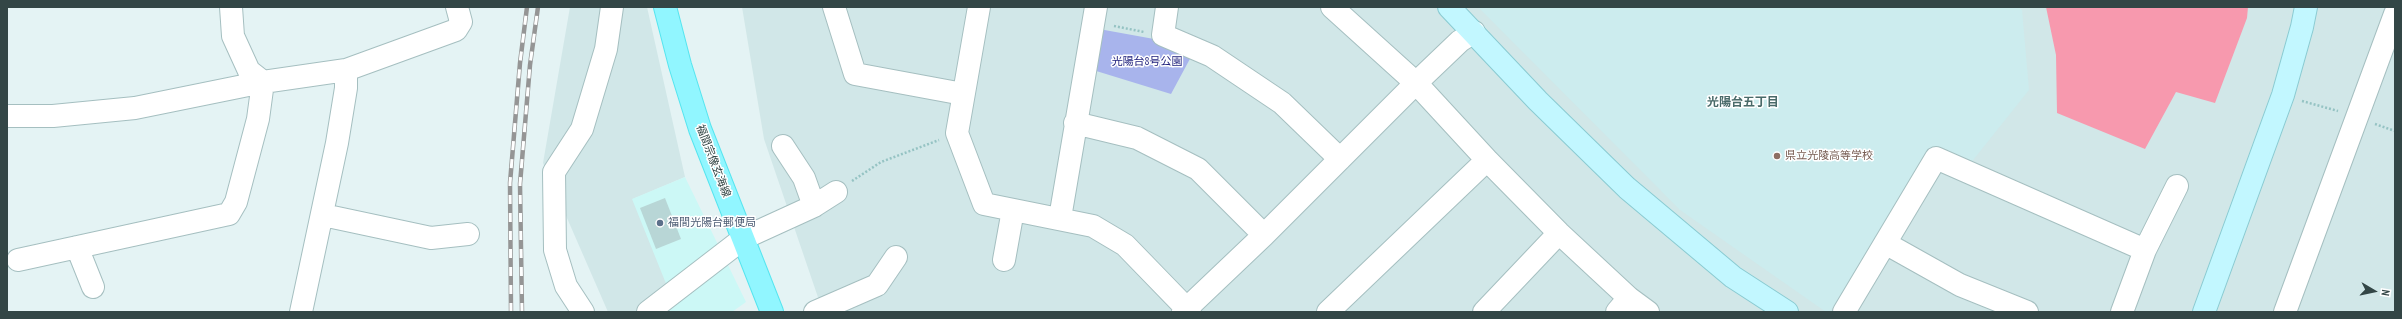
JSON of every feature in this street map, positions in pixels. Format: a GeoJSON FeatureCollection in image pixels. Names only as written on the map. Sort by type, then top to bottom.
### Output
{"type":"FeatureCollection","features":[{"type":"Feature","properties":{"kind":"main road","name":"福間宗像玄海線"},"geometry":{"type":"LineString","coordinates":[[665,7],[680,66],[700,129],[772,312]]}},
{"type":"Feature","properties":{"kind":"street"},"geometry":{"type":"LineString","coordinates":[[231,7],[233,36],[249,71],[263,82]]}},
{"type":"Feature","properties":{"kind":"street"},"geometry":{"type":"LineString","coordinates":[[7,116],[53,116],[135,108],[263,82],[346,70],[456,30],[461,22],[457,7]]}},
{"type":"Feature","properties":{"kind":"street"},"geometry":{"type":"LineString","coordinates":[[583,312],[566,286],[556,250],[554,172],[582,129],[606,49],[612,7]]}},
{"type":"Feature","properties":{"kind":"street"},"geometry":{"type":"LineString","coordinates":[[834,7],[855,74],[964,94]]}},
{"type":"Feature","properties":{"kind":"street"},"geometry":{"type":"LineString","coordinates":[[979,7],[957,134],[984,204],[1060,218],[1092,226],[1124,245],[1187,311],[1416,83],[1460,42],[1474,32]]}},
{"type":"Feature","properties":{"kind":"street"},"geometry":{"type":"LineString","coordinates":[[1060,218],[1096,7]]}},
{"type":"Feature","properties":{"kind":"street"},"geometry":{"type":"LineString","coordinates":[[1167,7],[1163,35],[1212,56],[1282,102],[1340,159]]}},
{"type":"Feature","properties":{"kind":"street"},"geometry":{"type":"LineString","coordinates":[[1332,7],[1416,83],[1487,160],[1559,233],[1623,305],[1648,312]]}},
{"type":"Feature","properties":{"kind":"street"},"geometry":{"type":"LineString","coordinates":[[1450,7],[1538,101],[1627,188],[1733,277],[1787,312]]}},
{"type":"Feature","properties":{"kind":"street"},"geometry":{"type":"LineString","coordinates":[[2204,312],[2283,95],[2306,7]]}},
{"type":"Feature","properties":{"kind":"street"},"geometry":{"type":"LineString","coordinates":[[2285,312],[2358,118],[2395,14]]}},
{"type":"Feature","properties":{"kind":"street"},"geometry":{"type":"LineString","coordinates":[[301,312],[323,215],[346,88],[346,70]]}},
{"type":"Feature","properties":{"kind":"street"},"geometry":{"type":"LineString","coordinates":[[18,260],[228,214],[236,202],[258,119],[263,82]]}},
{"type":"Feature","properties":{"kind":"street"},"geometry":{"type":"LineString","coordinates":[[1076,123],[1137,138],[1198,169],[1264,235]]}},
{"type":"Feature","properties":{"kind":"street"},"geometry":{"type":"LineString","coordinates":[[783,146],[804,178],[814,206]]}},
{"type":"Feature","properties":{"kind":"street"},"geometry":{"type":"LineString","coordinates":[[1844,312],[1936,158],[2144,250]]}},
{"type":"Feature","properties":{"kind":"street"},"geometry":{"type":"LineString","coordinates":[[1328,312],[1487,160]]}},
{"type":"Feature","properties":{"kind":"street"},"geometry":{"type":"LineString","coordinates":[[2122,312],[2144,250],[2177,186]]}},
{"type":"Feature","properties":{"kind":"street"},"geometry":{"type":"LineString","coordinates":[[648,312],[744,238],[814,206],[836,192]]}},
{"type":"Feature","properties":{"kind":"street"},"geometry":{"type":"LineString","coordinates":[[1004,260],[1014,210]]}},
{"type":"Feature","properties":{"kind":"street"},"geometry":{"type":"LineString","coordinates":[[323,215],[431,238],[468,234]]}},
{"type":"Feature","properties":{"kind":"street"},"geometry":{"type":"LineString","coordinates":[[1484,312],[1559,233]]}},
{"type":"Feature","properties":{"kind":"street"},"geometry":{"type":"LineString","coordinates":[[1885,243],[1960,286],[2027,312]]}},
{"type":"Feature","properties":{"kind":"street"},"geometry":{"type":"LineString","coordinates":[[77,247],[93,287]]}},
{"type":"Feature","properties":{"kind":"street"},"geometry":{"type":"LineString","coordinates":[[815,312],[877,285],[896,257]]}},
{"type":"Feature","properties":{"kind":"path"},"geometry":{"type":"LineString","coordinates":[[1113,26],[1163,35]]}},
{"type":"Feature","properties":{"kind":"path"},"geometry":{"type":"LineString","coordinates":[[2283,95],[2358,118]]}},
{"type":"Feature","properties":{"kind":"path"},"geometry":{"type":"LineString","coordinates":[[836,192],[881,162],[957,134]]}},
{"type":"Feature","properties":{"kind":"shaded area"},"geometry":{"type":"Polygon","coordinates":[[[570,7],[647,7],[685,177],[633,199],[674,301],[659,312],[608,312],[543,163],[570,7]]]}},
{"type":"Feature","properties":{"kind":"shaded area"},"geometry":{"type":"Polygon","coordinates":[[[742,7],[2395,7],[2395,312],[823,312],[764,139],[742,7]]]}},
{"type":"Feature","properties":{"kind":"shaded area","name":"県立光陵高等学校"},"geometry":{"type":"Polygon","coordinates":[[[1478,7],[2019,7],[2022,10],[2029,90],[1970,164],[1932,148],[1830,312],[1826,312],[1680,210],[1478,7]]]}},
{"type":"Feature","properties":{"kind":"shaded area"},"geometry":{"type":"Polygon","coordinates":[[[2046,7],[2248,7],[2247,18],[2215,103],[2176,92],[2145,149],[2057,113],[2056,55],[2046,7]]]}},
{"type":"Feature","properties":{"kind":"shaded area"},"geometry":{"type":"Polygon","coordinates":[[[685,177],[746,302],[732,312],[659,312],[673,301],[632,199],[685,177]]]}},
{"type":"Feature","properties":{"kind":"green space","name":"光陽台8号公園"},"geometry":{"type":"Polygon","coordinates":[[[1099,29],[1154,39],[1192,55],[1171,94],[1093,70],[1099,29]]]}},
{"type":"Feature","properties":{"kind":"building","name":"福間光陽台郵便局"},"geometry":{"type":"Polygon","coordinates":[[[665,198],[681,239],[656,249],[640,208],[665,198]]]}},
{"type":"Feature","properties":{"kind":"railway"},"geometry":{"type":"LineString","coordinates":[[511,312],[510,183],[520,63],[527,7]]}},
{"type":"Feature","properties":{"kind":"railway"},"geometry":{"type":"LineString","coordinates":[[522,312],[520,184],[530,65],[538,7]]}},
{"type":"Feature","properties":{"kind":"place","name":"県立光陵高等学校"},"geometry":{"type":"Point","coordinates":[1777,156]}},
{"type":"Feature","properties":{"kind":"place","name":"福間光陽台郵便局"},"geometry":{"type":"Point","coordinates":[660,223]}},
{"type":"Feature","properties":{"kind":"district","name":"光陽台五丁目"},"geometry":{"type":"Point","coordinates":[1743,103]}}]}
